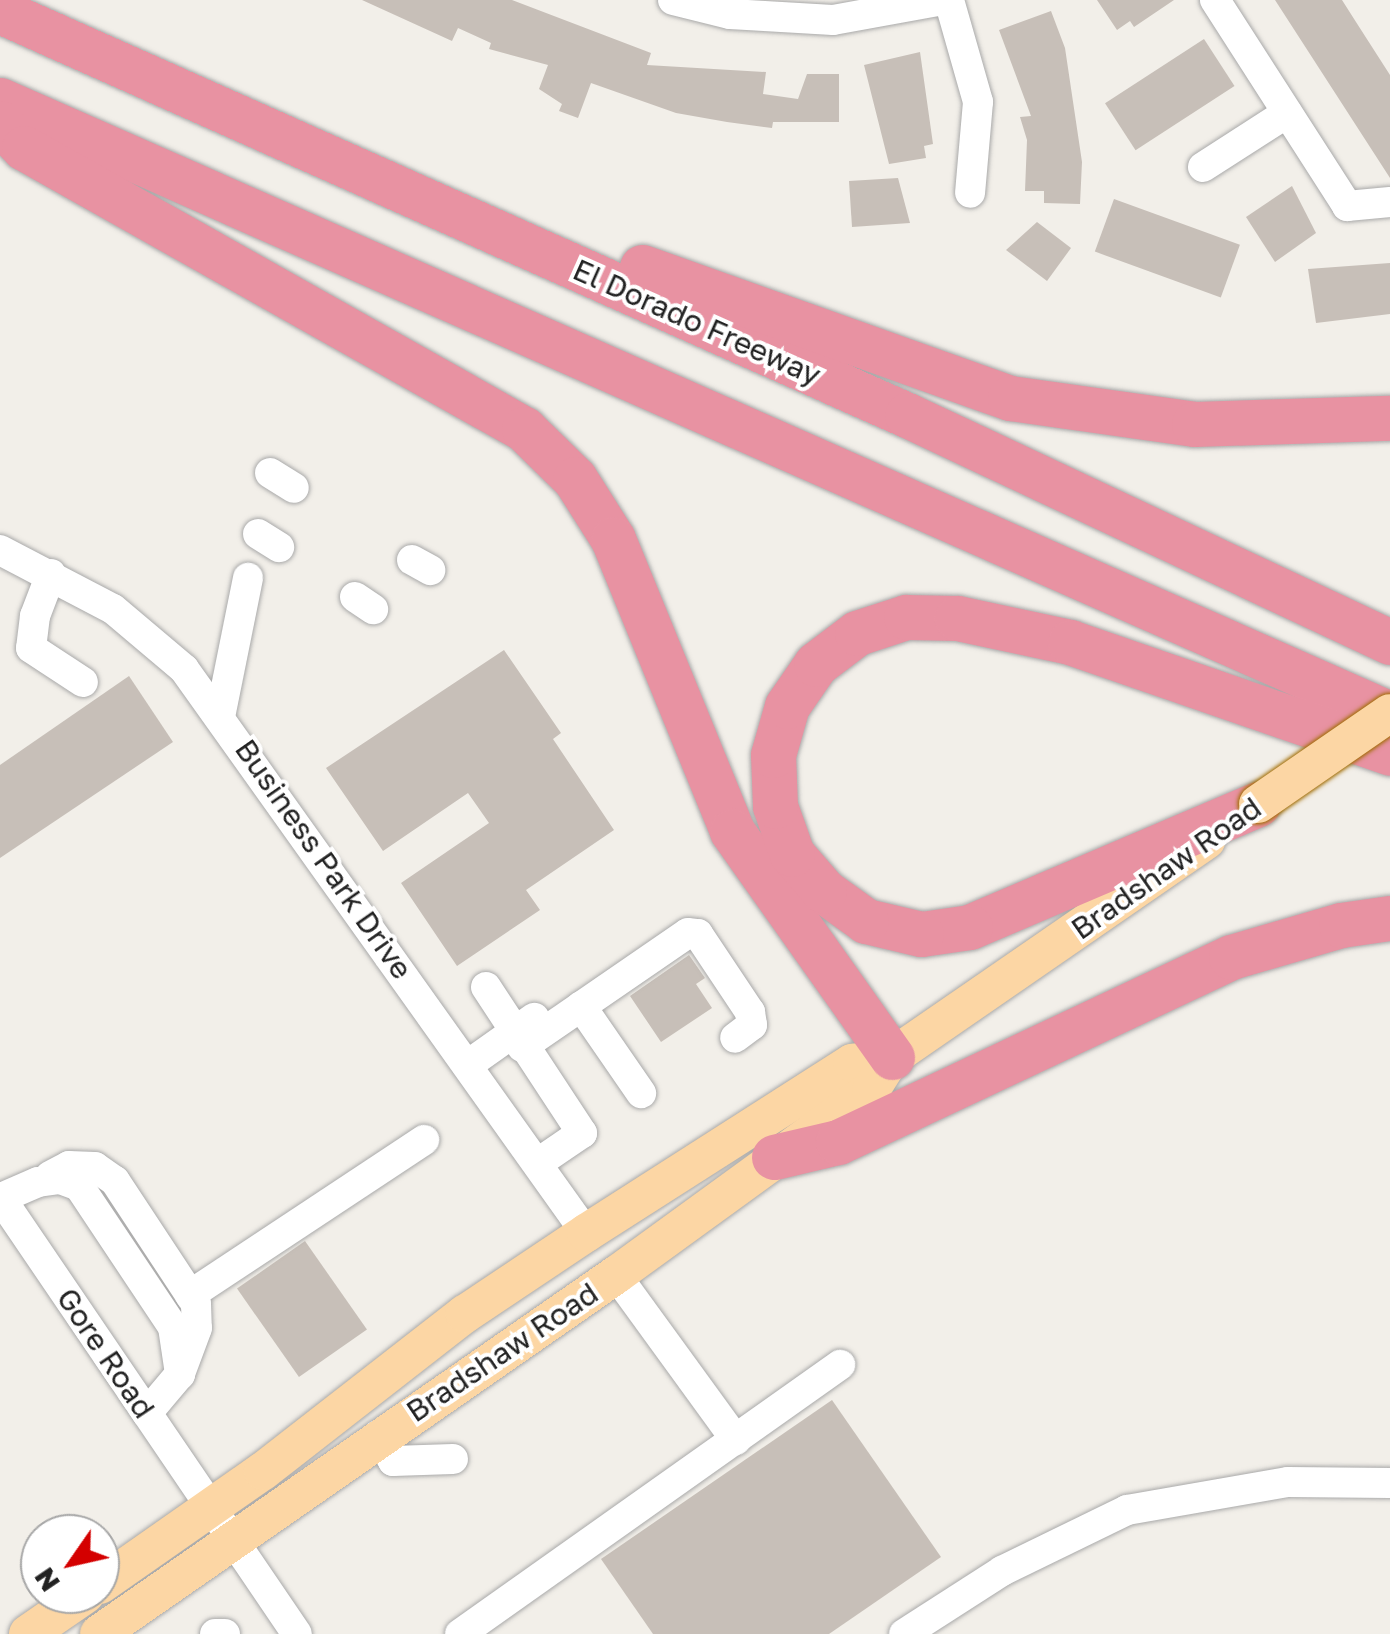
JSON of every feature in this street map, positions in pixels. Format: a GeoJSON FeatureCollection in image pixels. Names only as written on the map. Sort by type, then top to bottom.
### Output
{"type":"FeatureCollection","features":[{"type":"Feature","properties":{"kind":"highway","name":"El Dorado Freeway"},"geometry":{"type":"LineString","coordinates":[[0,11],[320,152],[1390,642]]}},
{"type":"Feature","properties":{"kind":"highway"},"geometry":{"type":"LineString","coordinates":[[0,100],[1390,713]]}},
{"type":"Feature","properties":{"kind":"highway"},"geometry":{"type":"LineString","coordinates":[[0,123],[24,148],[524,429],[575,479],[612,539],[732,831],[892,1057]]}},
{"type":"Feature","properties":{"kind":"highway"},"geometry":{"type":"LineString","coordinates":[[320,152],[1010,398],[1194,424],[1390,418]]}},
{"type":"Feature","properties":{"kind":"highway"},"geometry":{"type":"LineString","coordinates":[[1238,570],[1390,619]]}},
{"type":"Feature","properties":{"kind":"highway"},"geometry":{"type":"LineString","coordinates":[[1258,804],[970,927],[920,934],[866,920],[824,892],[792,854],[775,806],[773,755],[787,706],[816,664],[858,633],[906,617],[957,618],[1070,642],[1390,754]]}},
{"type":"Feature","properties":{"kind":"highway"},"geometry":{"type":"LineString","coordinates":[[774,1157],[838,1142],[1231,956],[1390,918]]}},
{"type":"Feature","properties":{"kind":"main road","name":"Bradshaw Road"},"geometry":{"type":"LineString","coordinates":[[99,1634],[378,1435],[616,1275],[871,1090],[892,1057],[1390,713]]}},
{"type":"Feature","properties":{"kind":"main road","name":"Bradshaw Road"},"geometry":{"type":"LineString","coordinates":[[120,1570],[208,1511],[465,1314],[586,1233],[852,1063],[892,1057]]}},
{"type":"Feature","properties":{"kind":"main road"},"geometry":{"type":"LineString","coordinates":[[479,1366],[565,1290],[587,1249],[586,1233]]}},
{"type":"Feature","properties":{"kind":"main road"},"geometry":{"type":"LineString","coordinates":[[28,1634],[57,1614]]}},
{"type":"Feature","properties":{"kind":"street"},"geometry":{"type":"LineString","coordinates":[[673,0],[730,14],[946,0],[978,102],[970,193]]}},
{"type":"Feature","properties":{"kind":"street"},"geometry":{"type":"LineString","coordinates":[[1214,0],[1347,206],[1390,202]]}},
{"type":"Feature","properties":{"kind":"street"},"geometry":{"type":"LineString","coordinates":[[1203,167],[1288,113]]}},
{"type":"Feature","properties":{"kind":"street","name":"Business Park Drive"},"geometry":{"type":"LineString","coordinates":[[0,550],[51,574],[150,637],[221,712],[586,1233]]}},
{"type":"Feature","properties":{"kind":"street"},"geometry":{"type":"LineString","coordinates":[[51,574],[35,616],[32,648],[83,682]]}},
{"type":"Feature","properties":{"kind":"street"},"geometry":{"type":"LineString","coordinates":[[221,712],[248,578]]}},
{"type":"Feature","properties":{"kind":"street"},"geometry":{"type":"LineString","coordinates":[[517,1040],[685,914]]}},
{"type":"Feature","properties":{"kind":"street"},"geometry":{"type":"LineString","coordinates":[[468,1064],[582,1006],[688,933],[698,934],[750,1012],[752,1025],[735,1038]]}},
{"type":"Feature","properties":{"kind":"street"},"geometry":{"type":"LineString","coordinates":[[486,987],[517,1040],[582,1133],[538,1163]]}},
{"type":"Feature","properties":{"kind":"street"},"geometry":{"type":"LineString","coordinates":[[582,1006],[641,1094]]}},
{"type":"Feature","properties":{"kind":"street"},"geometry":{"type":"LineString","coordinates":[[190,1295],[424,1140]]}},
{"type":"Feature","properties":{"kind":"street"},"geometry":{"type":"LineString","coordinates":[[0,1198],[69,1166],[95,1168],[115,1181],[190,1295],[197,1328],[180,1374],[147,1413]]}},
{"type":"Feature","properties":{"kind":"street"},"geometry":{"type":"LineString","coordinates":[[38,1182],[60,1179],[79,1186],[173,1328],[180,1374]]}},
{"type":"Feature","properties":{"kind":"street","name":"Gore Road"},"geometry":{"type":"LineString","coordinates":[[0,1198],[147,1413],[208,1511],[297,1634]]}},
{"type":"Feature","properties":{"kind":"street"},"geometry":{"type":"LineString","coordinates":[[616,1275],[736,1440]]}},
{"type":"Feature","properties":{"kind":"street"},"geometry":{"type":"LineString","coordinates":[[460,1634],[840,1365]]}},
{"type":"Feature","properties":{"kind":"street"},"geometry":{"type":"LineString","coordinates":[[378,1435],[393,1461],[452,1459]]}},
{"type":"Feature","properties":{"kind":"street"},"geometry":{"type":"LineString","coordinates":[[904,1634],[1002,1571],[1128,1510],[1288,1482],[1390,1483]]}},
{"type":"Feature","properties":{"kind":"street"},"geometry":{"type":"LineString","coordinates":[[215,1634],[225,1634]]}},
{"type":"Feature","properties":{"kind":"building"},"geometry":{"type":"Polygon","coordinates":[[[362,0],[512,0],[651,53],[647,65],[766,72],[763,94],[798,99],[807,74],[839,74],[839,122],[773,122],[772,128],[727,122],[676,113],[591,83],[578,118],[559,111],[562,104],[539,89],[548,65],[489,49],[491,43],[458,28],[452,41],[362,0]]]}},
{"type":"Feature","properties":{"kind":"building"},"geometry":{"type":"Polygon","coordinates":[[[1097,0],[1174,0],[1134,27],[1130,21],[1117,30],[1097,0]]]}},
{"type":"Feature","properties":{"kind":"building"},"geometry":{"type":"Polygon","coordinates":[[[1275,0],[1342,0],[1390,75],[1390,178],[1275,0]]]}},
{"type":"Feature","properties":{"kind":"building"},"geometry":{"type":"Polygon","coordinates":[[[1051,11],[1065,48],[1082,162],[1080,204],[1044,203],[1044,191],[1025,191],[1027,140],[1020,117],[1031,116],[999,30],[1051,11]]]}},
{"type":"Feature","properties":{"kind":"building"},"geometry":{"type":"Polygon","coordinates":[[[1204,39],[1234,86],[1136,150],[1105,103],[1204,39]]]}},
{"type":"Feature","properties":{"kind":"building"},"geometry":{"type":"Polygon","coordinates":[[[920,52],[933,144],[924,146],[926,158],[889,164],[864,65],[920,52]]]}},
{"type":"Feature","properties":{"kind":"building"},"geometry":{"type":"Polygon","coordinates":[[[898,178],[910,223],[852,227],[849,181],[898,178]]]}},
{"type":"Feature","properties":{"kind":"building"},"geometry":{"type":"Polygon","coordinates":[[[1292,186],[1316,233],[1275,262],[1246,217],[1292,186]]]}},
{"type":"Feature","properties":{"kind":"building"},"geometry":{"type":"Polygon","coordinates":[[[1114,199],[1240,245],[1221,297],[1095,252],[1114,199]]]}},
{"type":"Feature","properties":{"kind":"building"},"geometry":{"type":"Polygon","coordinates":[[[1037,222],[1071,248],[1047,281],[1006,250],[1037,222]]]}},
{"type":"Feature","properties":{"kind":"building"},"geometry":{"type":"Polygon","coordinates":[[[1390,263],[1390,314],[1316,323],[1308,269],[1390,263]]]}},
{"type":"Feature","properties":{"kind":"building"},"geometry":{"type":"Polygon","coordinates":[[[504,650],[561,733],[553,739],[614,830],[526,890],[540,910],[457,966],[401,883],[489,823],[468,793],[383,851],[326,768],[504,650]]]}},
{"type":"Feature","properties":{"kind":"building"},"geometry":{"type":"Polygon","coordinates":[[[129,676],[173,742],[0,858],[0,765],[129,676]]]}},
{"type":"Feature","properties":{"kind":"building"},"geometry":{"type":"Polygon","coordinates":[[[689,955],[705,978],[696,984],[712,1008],[661,1042],[630,996],[689,955]]]}},
{"type":"Feature","properties":{"kind":"building"},"geometry":{"type":"Polygon","coordinates":[[[305,1241],[367,1329],[299,1377],[237,1289],[305,1241]]]}},
{"type":"Feature","properties":{"kind":"building"},"geometry":{"type":"Polygon","coordinates":[[[832,1400],[941,1557],[829,1634],[653,1634],[601,1559],[832,1400]]]}}]}
